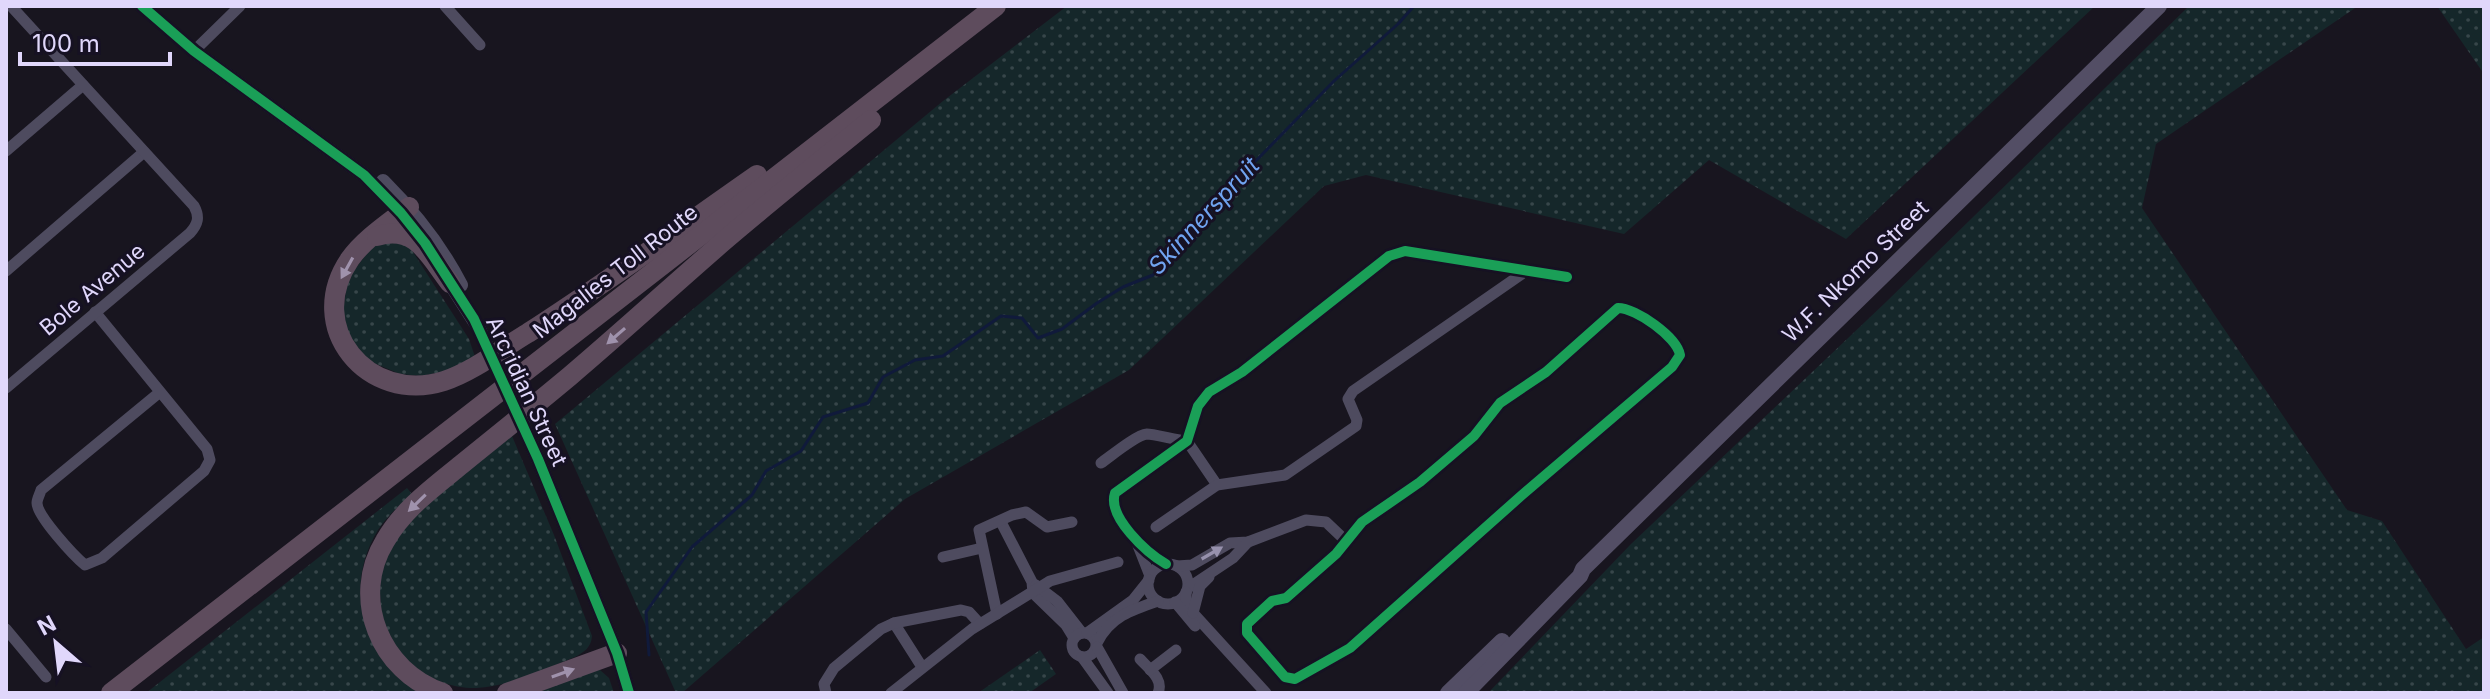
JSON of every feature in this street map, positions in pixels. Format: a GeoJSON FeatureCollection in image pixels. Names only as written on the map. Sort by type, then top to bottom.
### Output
{"type":"FeatureCollection","features":[{"type":"Feature","properties":{"kind":"highway"},"geometry":{"type":"LineString","coordinates":[[405,210],[350,259],[338,284],[334,304],[335,322],[341,341],[364,369],[383,380],[405,385],[444,381],[469,369],[579,300],[1000,9]]}},
{"type":"Feature","properties":{"kind":"highway"},"geometry":{"type":"LineString","coordinates":[[443,693],[411,678],[396,663],[384,646],[370,609],[369,586],[375,563],[384,541],[399,522],[416,502],[570,376],[736,231],[1000,9]]}},
{"type":"Feature","properties":{"kind":"highway","name":"Magalies Toll Route"},"geometry":{"type":"LineString","coordinates":[[111,693],[1000,9]]}},
{"type":"Feature","properties":{"kind":"highway","name":"Magalies Toll Route"},"geometry":{"type":"LineString","coordinates":[[129,693],[1000,9]]}},
{"type":"Feature","properties":{"kind":"highway"},"geometry":{"type":"LineString","coordinates":[[372,238],[391,232],[410,236],[450,283]]}},
{"type":"Feature","properties":{"kind":"highway"},"geometry":{"type":"LineString","coordinates":[[507,693],[617,653]]}},
{"type":"Feature","properties":{"kind":"main road","name":"W.F. Nkomo Street"},"geometry":{"type":"LineString","coordinates":[[1448,693],[1558,588],[1583,569],[2159,6]]}},
{"type":"Feature","properties":{"kind":"main road","name":"W.F. Nkomo Street"},"geometry":{"type":"LineString","coordinates":[[1466,693],[1580,576],[1583,569]]}},
{"type":"Feature","properties":{"kind":"street"},"geometry":{"type":"LineString","coordinates":[[6,271],[144,152],[11,6]]}},
{"type":"Feature","properties":{"kind":"street","name":"Arcridian Street"},"geometry":{"type":"LineString","coordinates":[[142,6],[194,51],[364,175],[434,239],[457,277],[538,459],[617,653],[629,693]]}},
{"type":"Feature","properties":{"kind":"street"},"geometry":{"type":"LineString","coordinates":[[194,51],[240,6]]}},
{"type":"Feature","properties":{"kind":"street"},"geometry":{"type":"LineString","coordinates":[[448,7],[480,45]]}},
{"type":"Feature","properties":{"kind":"street"},"geometry":{"type":"LineString","coordinates":[[6,151],[83,85]]}},
{"type":"Feature","properties":{"kind":"street","name":"Bole Avenue"},"geometry":{"type":"LineString","coordinates":[[6,388],[196,226],[198,218],[194,206],[144,152]]}},
{"type":"Feature","properties":{"kind":"street","name":"Arcridian Street"},"geometry":{"type":"LineString","coordinates":[[405,210],[476,323]]}},
{"type":"Feature","properties":{"kind":"street"},"geometry":{"type":"LineString","coordinates":[[1266,693],[1186,603],[1185,573],[1153,556],[1136,541],[1115,509],[1115,493],[1187,441],[1198,406],[1209,392],[1242,372],[1389,256],[1405,251],[1567,277]]}},
{"type":"Feature","properties":{"kind":"street"},"geometry":{"type":"LineString","coordinates":[[1156,527],[1217,485],[1285,475],[1356,426],[1357,420],[1348,399],[1353,391],[1526,271]]}},
{"type":"Feature","properties":{"kind":"street"},"geometry":{"type":"LineString","coordinates":[[1618,308],[1631,310],[1670,337],[1679,348],[1680,355],[1672,367],[1350,648],[1295,679],[1288,679],[1247,633],[1247,624],[1272,601],[1286,598],[1336,554],[1346,541],[1362,522],[1420,482],[1463,446],[1500,403],[1546,372],[1618,308]]}},
{"type":"Feature","properties":{"kind":"street"},"geometry":{"type":"LineString","coordinates":[[95,312],[207,449],[208,465],[102,558],[85,565],[42,516],[37,504],[41,490],[160,392]]}},
{"type":"Feature","properties":{"kind":"street"},"geometry":{"type":"LineString","coordinates":[[1101,463],[1143,434],[1187,441],[1217,485]]}},
{"type":"Feature","properties":{"kind":"street"},"geometry":{"type":"LineString","coordinates":[[997,614],[979,530],[1026,512],[1044,526],[1072,522]]}},
{"type":"Feature","properties":{"kind":"street"},"geometry":{"type":"LineString","coordinates":[[1113,675],[1104,688],[1082,657],[1073,650],[1081,635],[1133,600],[1156,568],[1192,565],[1230,543],[1248,542],[1291,524],[1316,519],[1326,522],[1346,541]]}},
{"type":"Feature","properties":{"kind":"street"},"geometry":{"type":"LineString","coordinates":[[1001,522],[1035,588],[1081,635],[1094,636],[1123,693]]}},
{"type":"Feature","properties":{"kind":"street"},"geometry":{"type":"LineString","coordinates":[[1136,541],[1149,578],[1150,592],[1158,601]]}},
{"type":"Feature","properties":{"kind":"street"},"geometry":{"type":"LineString","coordinates":[[1082,657],[1093,654],[1109,623],[1125,613],[1158,601],[1175,602],[1233,558],[1248,542]]}},
{"type":"Feature","properties":{"kind":"street"},"geometry":{"type":"LineString","coordinates":[[943,557],[982,548]]}},
{"type":"Feature","properties":{"kind":"street"},"geometry":{"type":"LineString","coordinates":[[891,693],[980,624],[1035,588],[1118,562]]}},
{"type":"Feature","properties":{"kind":"street"},"geometry":{"type":"LineString","coordinates":[[1193,613],[1200,586],[1218,568]]}},
{"type":"Feature","properties":{"kind":"street"},"geometry":{"type":"LineString","coordinates":[[1175,602],[1181,613],[1254,693]]}},
{"type":"Feature","properties":{"kind":"street"},"geometry":{"type":"LineString","coordinates":[[826,693],[824,684],[834,668],[881,629],[894,623],[961,610],[969,612],[980,624]]}},
{"type":"Feature","properties":{"kind":"street"},"geometry":{"type":"LineString","coordinates":[[894,623],[922,667]]}},
{"type":"Feature","properties":{"kind":"street"},"geometry":{"type":"LineString","coordinates":[[6,629],[46,677]]}},
{"type":"Feature","properties":{"kind":"street"},"geometry":{"type":"LineString","coordinates":[[1150,670],[1176,650]]}},
{"type":"Feature","properties":{"kind":"street"},"geometry":{"type":"LineString","coordinates":[[1140,659],[1158,679],[1158,693]]}},
{"type":"Feature","properties":{"kind":"shaded area"},"geometry":{"type":"Polygon","coordinates":[[[1067,6],[2095,6],[1846,239],[1709,160],[1624,234],[1366,175],[1324,186],[1129,370],[905,499],[682,693],[676,693],[555,424],[943,101],[1067,6]]]}},
{"type":"Feature","properties":{"kind":"shaded area"},"geometry":{"type":"Polygon","coordinates":[[[2189,6],[2358,6],[2156,144],[2142,208],[2347,510],[2382,521],[2466,649],[2484,637],[2484,693],[1488,693],[1631,544],[1886,302],[2189,6]]]}},
{"type":"Feature","properties":{"kind":"shaded area"},"geometry":{"type":"Polygon","coordinates":[[[2437,6],[2484,6],[2484,74],[2437,6]]]}},
{"type":"Feature","properties":{"kind":"shaded area"},"geometry":{"type":"Polygon","coordinates":[[[399,241],[411,249],[469,339],[475,357],[452,370],[421,376],[400,374],[369,361],[348,337],[342,318],[348,278],[373,246],[399,241]]]}},
{"type":"Feature","properties":{"kind":"shaded area"},"geometry":{"type":"Polygon","coordinates":[[[512,436],[592,636],[586,649],[575,657],[526,677],[488,687],[461,687],[416,669],[393,646],[381,617],[383,566],[394,541],[419,512],[512,436]]]}},
{"type":"Feature","properties":{"kind":"shaded area"},"geometry":{"type":"Polygon","coordinates":[[[407,488],[412,494],[378,530],[367,552],[361,598],[364,620],[385,661],[420,693],[146,693],[407,488]]]}},
{"type":"Feature","properties":{"kind":"shaded area"},"geometry":{"type":"Polygon","coordinates":[[[1040,650],[1056,674],[1029,693],[978,693],[1040,650]]]}},
{"type":"Feature","properties":{"kind":"shaded area"},"geometry":{"type":"Polygon","coordinates":[[[600,670],[609,678],[614,693],[533,693],[591,671],[600,670]]]}},
{"type":"Feature","properties":{"kind":"waterway","name":"Skinnerspruit"},"geometry":{"type":"LineString","coordinates":[[649,655],[646,612],[692,547],[752,495],[766,471],[801,451],[823,417],[868,403],[883,377],[915,360],[943,356],[1001,316],[1022,318],[1038,338],[1062,329],[1123,287],[1153,275],[1241,176],[1334,81],[1414,6]]}},
{"type":"Feature","properties":{"kind":"cycle path"},"geometry":{"type":"LineString","coordinates":[[142,6],[194,51],[364,175],[425,243],[474,319],[538,459],[617,653],[629,693]]}},
{"type":"Feature","properties":{"kind":"cycle path"},"geometry":{"type":"LineString","coordinates":[[1166,564],[1130,533],[1117,513],[1115,493],[1187,441],[1198,406],[1209,392],[1242,372],[1389,256],[1405,251],[1567,277]]}},
{"type":"Feature","properties":{"kind":"cycle path"},"geometry":{"type":"LineString","coordinates":[[1618,308],[1645,318],[1672,340],[1680,355],[1672,367],[1350,648],[1295,679],[1285,677],[1247,633],[1247,624],[1272,601],[1286,598],[1336,554],[1362,522],[1420,482],[1474,436],[1500,403],[1546,372],[1618,308]]}}]}
